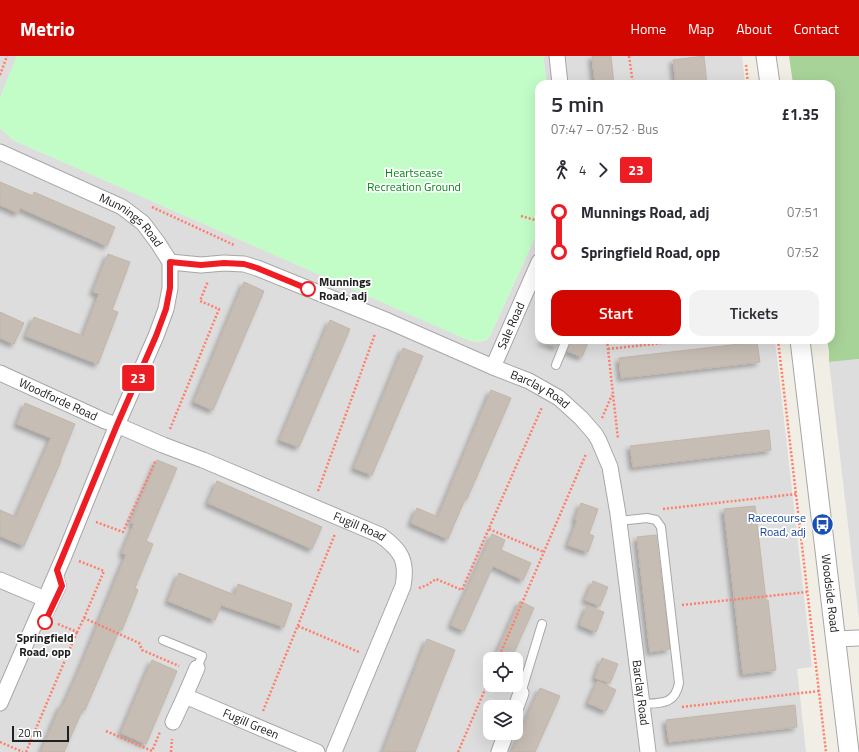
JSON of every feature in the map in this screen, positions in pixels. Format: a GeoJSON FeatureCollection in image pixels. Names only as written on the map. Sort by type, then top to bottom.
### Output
{"type":"FeatureCollection","features":[{"type":"Feature","properties":{"kind":"street"},"geometry":{"type":"LineString","coordinates":[[557,56],[560,80]]}},
{"type":"Feature","properties":{"kind":"street"},"geometry":{"type":"LineString","coordinates":[[766,56],[769,80]]}},
{"type":"Feature","properties":{"kind":"street","name":"Munnings Road"},"geometry":{"type":"LineString","coordinates":[[0,152],[122,207],[143,223],[170,262],[170,288],[166,309],[156,336],[117,425],[64,556],[0,703]]}},
{"type":"Feature","properties":{"kind":"street","name":"Barclay Road"},"geometry":{"type":"LineString","coordinates":[[170,262],[201,265],[215,263],[244,264],[257,268],[388,321],[493,367],[529,381],[559,398],[581,418],[595,434],[610,468],[619,521],[648,752]]}},
{"type":"Feature","properties":{"kind":"street","name":"Sale Road"},"geometry":{"type":"LineString","coordinates":[[493,367],[535,274]]}},
{"type":"Feature","properties":{"kind":"street","name":"Woodside Road"},"geometry":{"type":"LineString","coordinates":[[800,344],[848,752]]}},
{"type":"Feature","properties":{"kind":"street","name":"Woodforde Road"},"geometry":{"type":"LineString","coordinates":[[0,373],[117,425]]}},
{"type":"Feature","properties":{"kind":"street","name":"Fugill Road"},"geometry":{"type":"LineString","coordinates":[[117,425],[380,534],[392,543],[398,552],[404,564],[405,575],[403,586],[334,752]]}},
{"type":"Feature","properties":{"kind":"street"},"geometry":{"type":"LineString","coordinates":[[0,580],[45,599]]}},
{"type":"Feature","properties":{"kind":"street"},"geometry":{"type":"LineString","coordinates":[[835,639],[859,638]]}},
{"type":"Feature","properties":{"kind":"street"},"geometry":{"type":"LineString","coordinates":[[167,727],[185,696],[196,668]]}},
{"type":"Feature","properties":{"kind":"street"},"geometry":{"type":"LineString","coordinates":[[518,700],[521,693]]}},
{"type":"Feature","properties":{"kind":"street","name":"Fugill Green"},"geometry":{"type":"LineString","coordinates":[[185,696],[317,752]]}},
{"type":"Feature","properties":{"kind":"street"},"geometry":{"type":"LineString","coordinates":[[499,752],[503,740]]}},
{"type":"Feature","properties":{"kind":"lane"},"geometry":{"type":"LineString","coordinates":[[556,365],[564,344]]}},
{"type":"Feature","properties":{"kind":"lane"},"geometry":{"type":"LineString","coordinates":[[619,521],[647,518],[656,520],[661,527],[679,683],[677,691],[672,699],[660,703],[642,704]]}},
{"type":"Feature","properties":{"kind":"lane"},"geometry":{"type":"LineString","coordinates":[[32,630],[45,622],[62,586],[57,570]]}},
{"type":"Feature","properties":{"kind":"lane"},"geometry":{"type":"LineString","coordinates":[[521,693],[542,624]]}},
{"type":"Feature","properties":{"kind":"lane"},"geometry":{"type":"LineString","coordinates":[[163,640],[202,656],[196,668]]}},
{"type":"Feature","properties":{"kind":"path"},"geometry":{"type":"LineString","coordinates":[[0,75],[8,56]]}},
{"type":"Feature","properties":{"kind":"path"},"geometry":{"type":"LineString","coordinates":[[629,56],[632,80]]}},
{"type":"Feature","properties":{"kind":"path"},"geometry":{"type":"LineString","coordinates":[[746,63],[748,80]]}},
{"type":"Feature","properties":{"kind":"path"},"geometry":{"type":"LineString","coordinates":[[122,207],[143,202],[246,251],[244,264]]}},
{"type":"Feature","properties":{"kind":"path"},"geometry":{"type":"LineString","coordinates":[[521,216],[535,220]]}},
{"type":"Feature","properties":{"kind":"path"},"geometry":{"type":"LineString","coordinates":[[80,516],[123,532],[163,445],[219,309],[200,301],[215,263]]}},
{"type":"Feature","properties":{"kind":"path"},"geometry":{"type":"LineString","coordinates":[[311,506],[378,327],[388,321]]}},
{"type":"Feature","properties":{"kind":"path"},"geometry":{"type":"LineString","coordinates":[[607,344],[618,442]]}},
{"type":"Feature","properties":{"kind":"path"},"geometry":{"type":"LineString","coordinates":[[608,349],[654,344]]}},
{"type":"Feature","properties":{"kind":"path"},"geometry":{"type":"LineString","coordinates":[[778,344],[826,752]]}},
{"type":"Feature","properties":{"kind":"path"},"geometry":{"type":"LineString","coordinates":[[403,586],[413,592],[436,579],[462,590],[548,392]]}},
{"type":"Feature","properties":{"kind":"path"},"geometry":{"type":"LineString","coordinates":[[501,652],[612,395]]}},
{"type":"Feature","properties":{"kind":"path"},"geometry":{"type":"LineString","coordinates":[[658,509],[796,494]]}},
{"type":"Feature","properties":{"kind":"path"},"geometry":{"type":"LineString","coordinates":[[257,726],[342,518]]}},
{"type":"Feature","properties":{"kind":"path"},"geometry":{"type":"LineString","coordinates":[[489,529],[544,552]]}},
{"type":"Feature","properties":{"kind":"path"},"geometry":{"type":"LineString","coordinates":[[0,742],[25,752],[104,571],[64,556]]}},
{"type":"Feature","properties":{"kind":"path"},"geometry":{"type":"LineString","coordinates":[[670,607],[807,592]]}},
{"type":"Feature","properties":{"kind":"path"},"geometry":{"type":"LineString","coordinates":[[84,618],[139,643],[142,650],[180,667]]}},
{"type":"Feature","properties":{"kind":"path"},"geometry":{"type":"LineString","coordinates":[[46,619],[77,632]]}},
{"type":"Feature","properties":{"kind":"path"},"geometry":{"type":"LineString","coordinates":[[298,626],[374,658]]}},
{"type":"Feature","properties":{"kind":"path"},"geometry":{"type":"LineString","coordinates":[[681,707],[819,691]]}},
{"type":"Feature","properties":{"kind":"path"},"geometry":{"type":"LineString","coordinates":[[458,752],[485,692]]}},
{"type":"Feature","properties":{"kind":"path"},"geometry":{"type":"LineString","coordinates":[[106,731],[152,751],[167,727]]}},
{"type":"Feature","properties":{"kind":"shaded area"},"geometry":{"type":"Polygon","coordinates":[[[0,56],[17,56],[0,98],[0,56]]]}},
{"type":"Feature","properties":{"kind":"shaded area"},"geometry":{"type":"Polygon","coordinates":[[[543,56],[742,56],[745,80],[546,80],[543,56]]]}},
{"type":"Feature","properties":{"kind":"shaded area"},"geometry":{"type":"Polygon","coordinates":[[[0,128],[13,140],[471,341],[479,342],[486,340],[490,336],[535,236],[535,344],[775,344],[812,667],[797,669],[806,752],[0,752],[0,128]]]}},
{"type":"Feature","properties":{"kind":"shaded area"},"geometry":{"type":"Polygon","coordinates":[[[859,359],[859,619],[829,362],[859,359]]]}},
{"type":"Feature","properties":{"kind":"green space","name":"Heartsease Recreation Ground"},"geometry":{"type":"Polygon","coordinates":[[[17,56],[543,56],[546,80],[535,80],[535,236],[490,336],[487,339],[477,342],[463,338],[13,140],[0,128],[0,98],[17,56]]]}},
{"type":"Feature","properties":{"kind":"green space"},"geometry":{"type":"Polygon","coordinates":[[[789,56],[859,56],[859,359],[829,362],[828,344],[835,344],[835,80],[792,80],[789,56]]]}},
{"type":"Feature","properties":{"kind":"building"},"geometry":{"type":"Polygon","coordinates":[[[592,56],[611,56],[614,80],[595,80],[592,56]]]}},
{"type":"Feature","properties":{"kind":"building"},"geometry":{"type":"Polygon","coordinates":[[[704,56],[707,80],[676,80],[673,60],[704,56]]]}},
{"type":"Feature","properties":{"kind":"building"},"geometry":{"type":"Polygon","coordinates":[[[0,182],[33,196],[34,192],[115,227],[107,246],[20,208],[18,213],[0,205],[0,182]]]}},
{"type":"Feature","properties":{"kind":"building"},"geometry":{"type":"Polygon","coordinates":[[[108,254],[130,262],[112,310],[118,312],[98,364],[26,336],[34,317],[83,336],[99,294],[93,292],[108,254]]]}},
{"type":"Feature","properties":{"kind":"building"},"geometry":{"type":"Polygon","coordinates":[[[244,282],[264,291],[213,410],[194,402],[244,282]]]}},
{"type":"Feature","properties":{"kind":"building"},"geometry":{"type":"Polygon","coordinates":[[[0,312],[24,323],[14,344],[0,338],[0,312]]]}},
{"type":"Feature","properties":{"kind":"building"},"geometry":{"type":"Polygon","coordinates":[[[330,320],[350,329],[299,447],[280,440],[330,320]]]}},
{"type":"Feature","properties":{"kind":"building"},"geometry":{"type":"Polygon","coordinates":[[[549,344],[558,344],[557,347],[549,344]]]}},
{"type":"Feature","properties":{"kind":"building"},"geometry":{"type":"Polygon","coordinates":[[[570,344],[587,344],[582,357],[567,351],[570,344]]]}},
{"type":"Feature","properties":{"kind":"building"},"geometry":{"type":"Polygon","coordinates":[[[740,344],[757,344],[760,362],[621,378],[619,358],[740,344]]]}},
{"type":"Feature","properties":{"kind":"building"},"geometry":{"type":"Polygon","coordinates":[[[403,348],[423,356],[372,475],[354,468],[403,348]]]}},
{"type":"Feature","properties":{"kind":"building"},"geometry":{"type":"Polygon","coordinates":[[[491,390],[511,398],[448,539],[411,523],[417,508],[438,517],[491,390]]]}},
{"type":"Feature","properties":{"kind":"building"},"geometry":{"type":"Polygon","coordinates":[[[25,403],[75,424],[61,461],[24,546],[0,536],[0,510],[16,517],[51,438],[17,424],[25,403]]]}},
{"type":"Feature","properties":{"kind":"building"},"geometry":{"type":"Polygon","coordinates":[[[769,430],[771,450],[633,467],[630,446],[769,430]]]}},
{"type":"Feature","properties":{"kind":"building"},"geometry":{"type":"Polygon","coordinates":[[[157,460],[177,468],[146,541],[153,544],[135,588],[138,590],[122,630],[120,629],[85,710],[83,709],[64,752],[41,752],[61,705],[63,706],[79,671],[126,555],[122,553],[134,524],[131,523],[157,460]]]}},
{"type":"Feature","properties":{"kind":"building"},"geometry":{"type":"Polygon","coordinates":[[[217,481],[322,527],[312,549],[208,503],[217,481]]]}},
{"type":"Feature","properties":{"kind":"building"},"geometry":{"type":"Polygon","coordinates":[[[581,503],[598,509],[589,534],[594,536],[588,552],[568,545],[577,521],[575,520],[581,503]]]}},
{"type":"Feature","properties":{"kind":"building"},"geometry":{"type":"Polygon","coordinates":[[[755,506],[776,670],[743,674],[724,509],[755,506]]]}},
{"type":"Feature","properties":{"kind":"building"},"geometry":{"type":"Polygon","coordinates":[[[492,534],[505,540],[501,550],[531,563],[523,580],[493,566],[464,631],[451,625],[492,534]]]}},
{"type":"Feature","properties":{"kind":"building"},"geometry":{"type":"Polygon","coordinates":[[[656,535],[670,649],[650,652],[637,537],[656,535]]]}},
{"type":"Feature","properties":{"kind":"building"},"geometry":{"type":"Polygon","coordinates":[[[179,573],[235,595],[238,584],[292,604],[284,627],[221,605],[215,620],[168,601],[179,573]]]}},
{"type":"Feature","properties":{"kind":"building"},"geometry":{"type":"Polygon","coordinates":[[[593,581],[608,587],[600,606],[585,600],[593,581]]]}},
{"type":"Feature","properties":{"kind":"building"},"geometry":{"type":"Polygon","coordinates":[[[520,601],[534,608],[514,652],[497,652],[520,601]]]}},
{"type":"Feature","properties":{"kind":"building"},"geometry":{"type":"Polygon","coordinates":[[[587,606],[604,612],[596,632],[580,625],[587,606]]]}},
{"type":"Feature","properties":{"kind":"building"},"geometry":{"type":"Polygon","coordinates":[[[427,639],[455,650],[415,752],[383,752],[427,639]]]}},
{"type":"Feature","properties":{"kind":"building"},"geometry":{"type":"Polygon","coordinates":[[[602,658],[618,664],[610,683],[595,678],[602,658]]]}},
{"type":"Feature","properties":{"kind":"building"},"geometry":{"type":"Polygon","coordinates":[[[152,660],[177,671],[146,744],[121,733],[152,660]]]}},
{"type":"Feature","properties":{"kind":"building"},"geometry":{"type":"Polygon","coordinates":[[[598,681],[616,690],[606,711],[588,703],[598,681]]]}},
{"type":"Feature","properties":{"kind":"building"},"geometry":{"type":"Polygon","coordinates":[[[540,688],[560,696],[535,752],[512,752],[517,740],[523,740],[523,727],[540,688]]]}},
{"type":"Feature","properties":{"kind":"building"},"geometry":{"type":"Polygon","coordinates":[[[795,705],[797,727],[669,742],[666,720],[795,705]]]}},
{"type":"Feature","properties":{"kind":"bus line","name":"23"},"geometry":{"type":"LineString","coordinates":[[45,622],[62,586],[57,570],[166,309],[170,288],[170,262],[201,265],[224,263],[244,264],[308,289]]}},
{"type":"Feature","properties":{"kind":"place","name":"Munnings Road, adj"},"geometry":{"type":"Point","coordinates":[308,289]}},
{"type":"Feature","properties":{"kind":"place","name":"Racecourse Road, adj"},"geometry":{"type":"Point","coordinates":[822,525]}},
{"type":"Feature","properties":{"kind":"place","name":"Springfield Road, opp"},"geometry":{"type":"Point","coordinates":[45,622]}}]}
